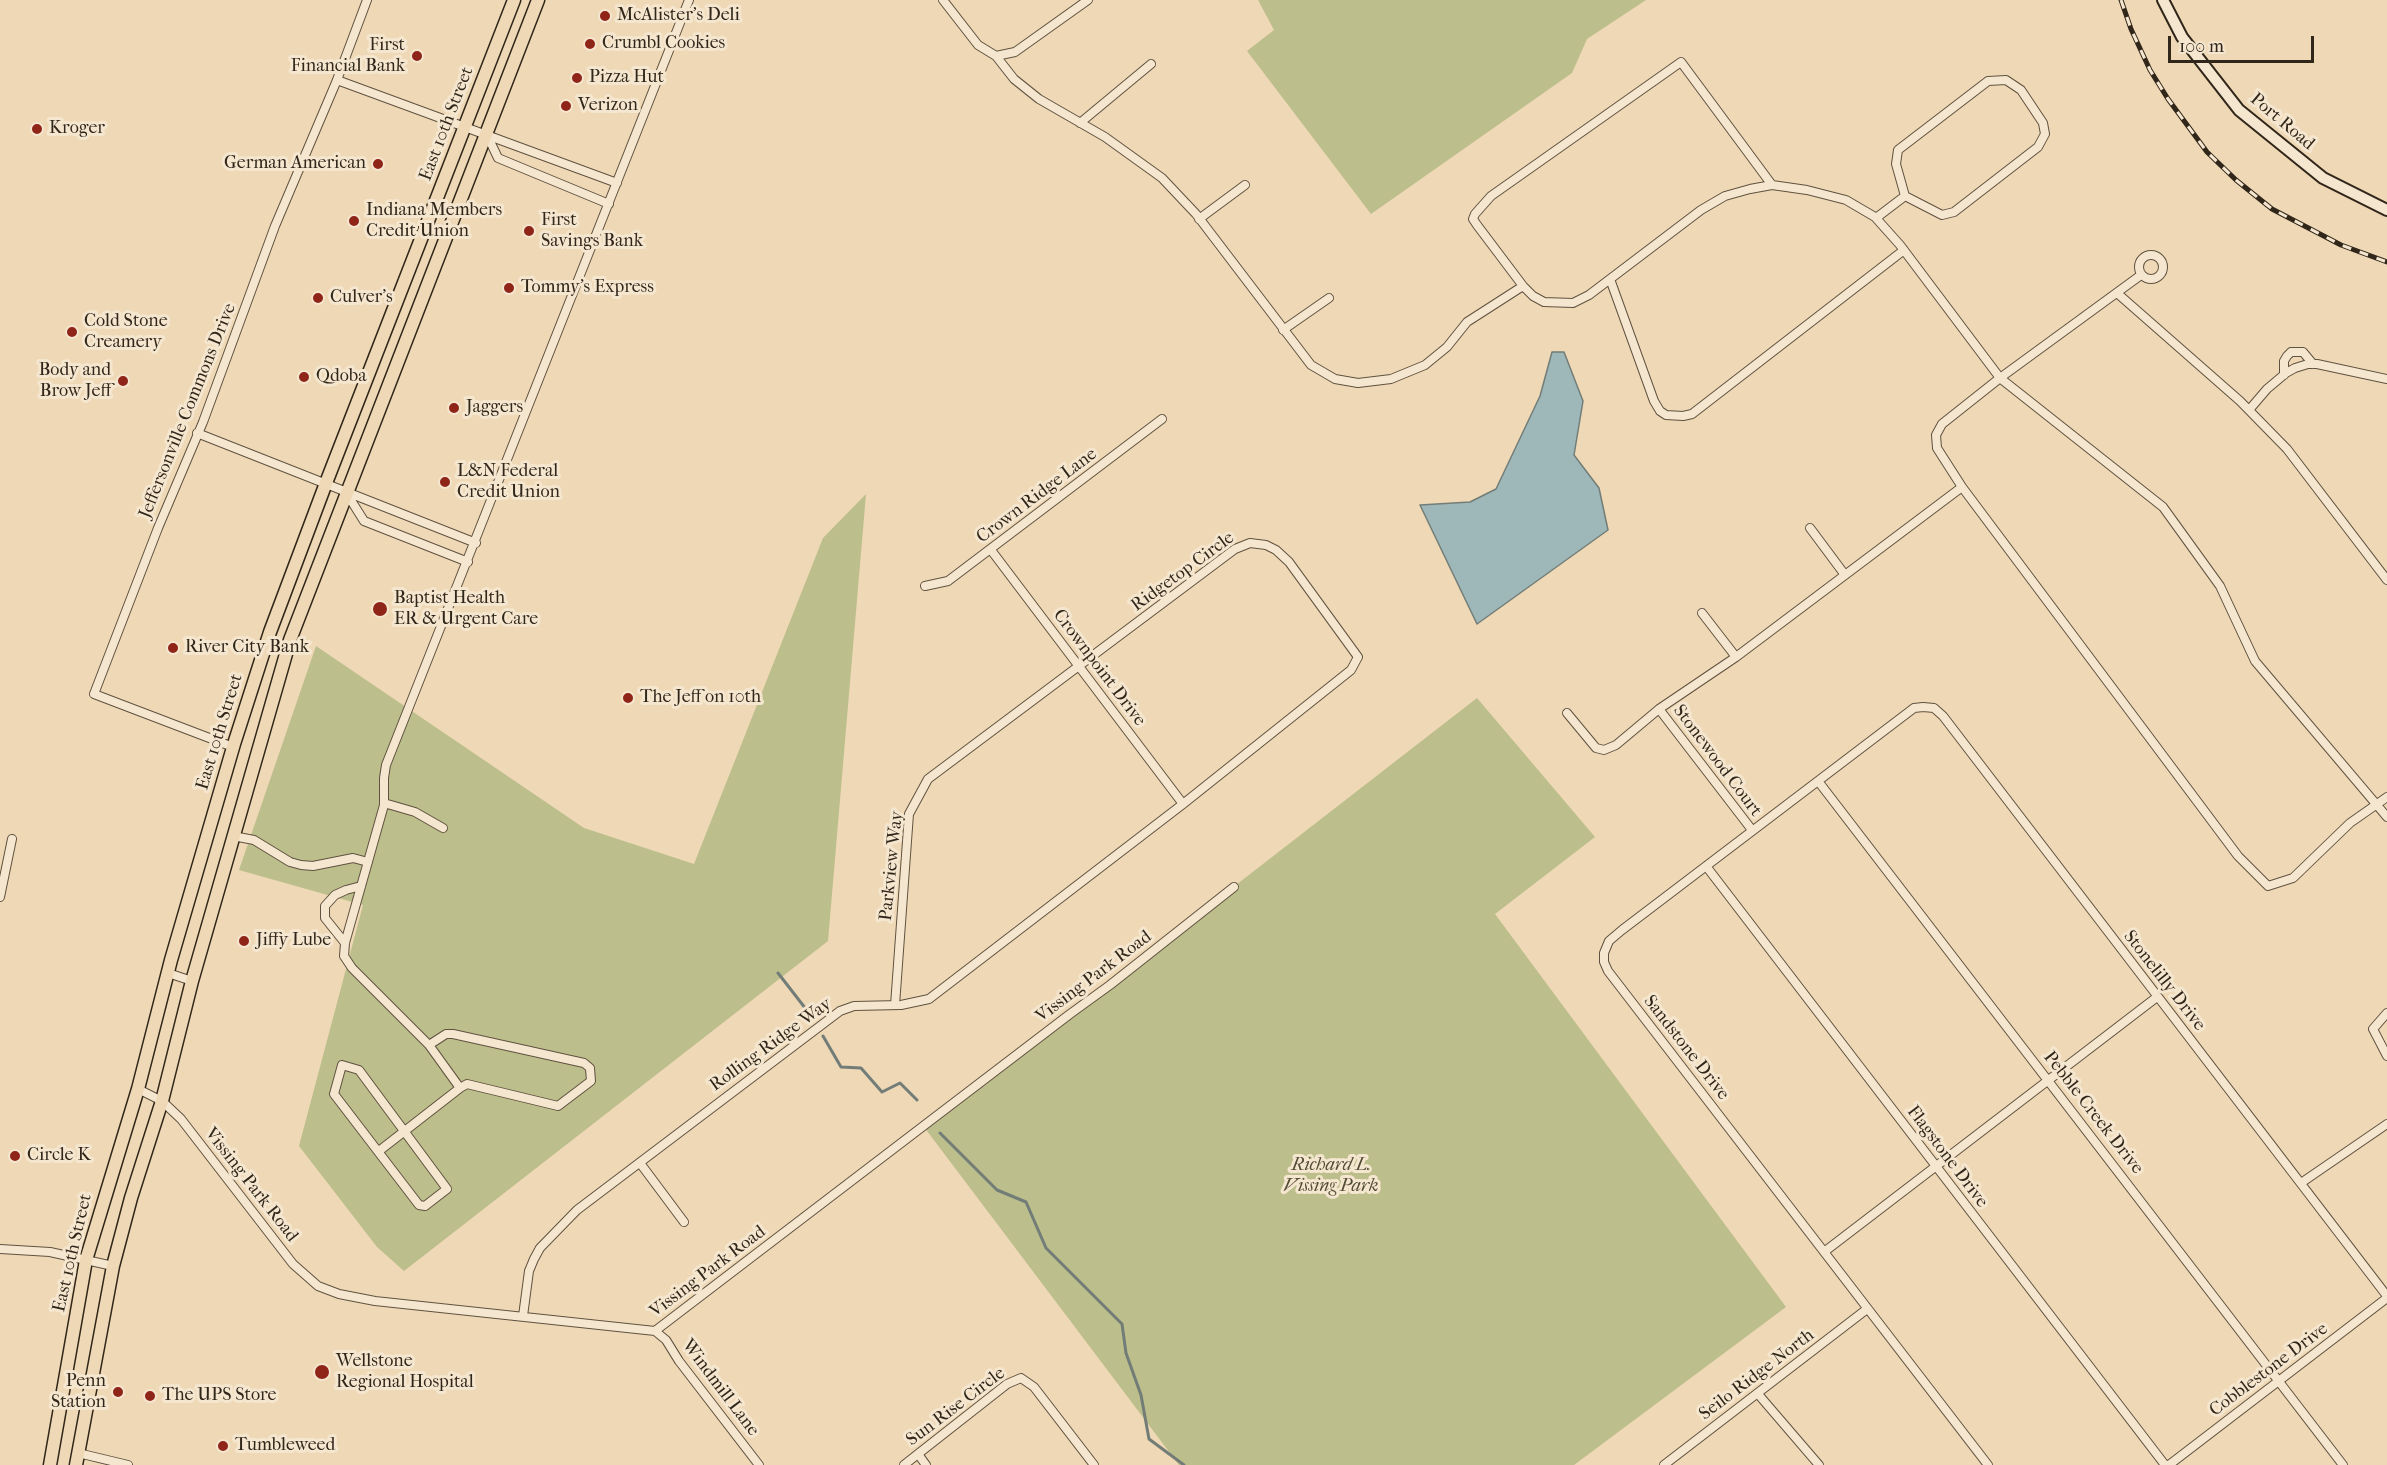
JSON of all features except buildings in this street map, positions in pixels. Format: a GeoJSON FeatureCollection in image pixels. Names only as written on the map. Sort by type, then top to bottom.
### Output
{"type":"FeatureCollection","features":[{"type":"Feature","properties":{"kind":"main road","name":"East 10th Street"},"geometry":{"type":"LineString","coordinates":[[50,1465],[86,1260],[138,1089],[168,974],[233,747],[270,632],[326,483],[514,0]]}},
{"type":"Feature","properties":{"kind":"main road"},"geometry":{"type":"LineString","coordinates":[[77,1459],[113,1266],[131,1198],[162,1101],[192,981],[290,640],[538,0]]}},
{"type":"Feature","properties":{"kind":"main road","name":"Port Road"},"geometry":{"type":"LineString","coordinates":[[2163,0],[2188,45],[2240,110],[2323,178],[2387,210]]}},
{"type":"Feature","properties":{"kind":"street","name":"Jeffersonville Commons Drive"},"geometry":{"type":"LineString","coordinates":[[233,747],[94,694],[197,433],[275,226],[337,80],[367,0]]}},
{"type":"Feature","properties":{"kind":"street"},"geometry":{"type":"LineString","coordinates":[[460,1088],[429,1045],[352,968],[344,956],[345,943],[384,804],[386,765],[476,543],[689,0]]}},
{"type":"Feature","properties":{"kind":"street"},"geometry":{"type":"LineString","coordinates":[[944,0],[978,45],[996,56],[1014,79],[1039,99],[1105,137],[1162,178],[1199,219],[1311,365],[1335,379],[1358,383],[1391,379],[1425,364],[1447,347],[1467,322],[1523,286]]}},
{"type":"Feature","properties":{"kind":"street"},"geometry":{"type":"LineString","coordinates":[[996,56],[1014,52],[1088,0]]}},
{"type":"Feature","properties":{"kind":"street"},"geometry":{"type":"LineString","coordinates":[[1772,185],[1681,62],[1491,196],[1473,219],[1533,296],[1544,302],[1573,303],[1588,295],[1701,210],[1725,196],[1772,185],[1807,190],[1846,200],[1876,218],[1904,250],[2000,378],[2163,507],[2220,586],[2255,661],[2387,817]]}},
{"type":"Feature","properties":{"kind":"street"},"geometry":{"type":"LineString","coordinates":[[1080,123],[1151,64]]}},
{"type":"Feature","properties":{"kind":"street"},"geometry":{"type":"LineString","coordinates":[[337,80],[617,183]]}},
{"type":"Feature","properties":{"kind":"street"},"geometry":{"type":"LineString","coordinates":[[2006,80],[2021,90],[2043,123],[2045,134],[2038,147],[1954,212],[1942,215],[1905,196],[1896,164],[1898,150],[1988,81],[2006,80]]}},
{"type":"Feature","properties":{"kind":"street"},"geometry":{"type":"LineString","coordinates":[[487,135],[498,159],[609,204]]}},
{"type":"Feature","properties":{"kind":"street"},"geometry":{"type":"LineString","coordinates":[[1199,219],[1245,186]]}},
{"type":"Feature","properties":{"kind":"street"},"geometry":{"type":"LineString","coordinates":[[1876,218],[1905,196]]}},
{"type":"Feature","properties":{"kind":"street"},"geometry":{"type":"LineString","coordinates":[[1610,279],[1654,401],[1660,411],[1683,416],[1692,414],[1904,250]]}},
{"type":"Feature","properties":{"kind":"street"},"geometry":{"type":"LineString","coordinates":[[2141,275],[2000,378],[1942,424],[1936,435],[1937,448],[1962,487],[2238,856],[2268,886],[2293,878],[2350,823],[2387,797]]}},
{"type":"Feature","properties":{"kind":"street"},"geometry":{"type":"LineString","coordinates":[[2117,293],[2249,410],[2287,449],[2386,575]]}},
{"type":"Feature","properties":{"kind":"street"},"geometry":{"type":"LineString","coordinates":[[1283,330],[1329,298]]}},
{"type":"Feature","properties":{"kind":"street"},"geometry":{"type":"LineString","coordinates":[[2284,375],[2284,361],[2291,352],[2303,352],[2313,364]]}},
{"type":"Feature","properties":{"kind":"street"},"geometry":{"type":"LineString","coordinates":[[2249,410],[2267,389],[2295,368],[2313,364],[2387,379]]}},
{"type":"Feature","properties":{"kind":"street","name":"Crown Ridge Lane"},"geometry":{"type":"LineString","coordinates":[[925,586],[948,581],[1162,419]]}},
{"type":"Feature","properties":{"kind":"street"},"geometry":{"type":"LineString","coordinates":[[197,433],[476,543]]}},
{"type":"Feature","properties":{"kind":"street"},"geometry":{"type":"LineString","coordinates":[[1567,713],[1596,748],[1604,750],[1616,745],[1659,709],[1736,657],[1962,487]]}},
{"type":"Feature","properties":{"kind":"street"},"geometry":{"type":"LineString","coordinates":[[347,494],[364,520],[468,562]]}},
{"type":"Feature","properties":{"kind":"street"},"geometry":{"type":"LineString","coordinates":[[1810,528],[1845,575]]}},
{"type":"Feature","properties":{"kind":"street","name":"Ridgetop Circle"},"geometry":{"type":"LineString","coordinates":[[1080,667],[1235,549],[1250,543],[1266,545],[1276,550],[1289,562],[1358,657],[1352,670],[1183,804]]}},
{"type":"Feature","properties":{"kind":"street","name":"Crownpoint Drive"},"geometry":{"type":"LineString","coordinates":[[991,550],[1183,804]]}},
{"type":"Feature","properties":{"kind":"street"},"geometry":{"type":"LineString","coordinates":[[1702,613],[1736,657]]}},
{"type":"Feature","properties":{"kind":"street","name":"Parkview Way"},"geometry":{"type":"LineString","coordinates":[[895,1005],[909,814],[928,779],[1080,667]]}},
{"type":"Feature","properties":{"kind":"street","name":"Stonelilly Drive"},"geometry":{"type":"LineString","coordinates":[[1906,712],[1923,706],[1934,708],[1943,716],[2387,1297]]}},
{"type":"Feature","properties":{"kind":"street","name":"Stonewood Court"},"geometry":{"type":"LineString","coordinates":[[1659,709],[1752,830]]}},
{"type":"Feature","properties":{"kind":"street","name":"Sandstone Drive"},"geometry":{"type":"LineString","coordinates":[[1906,712],[1609,942],[1604,952],[1604,962],[1608,971],[1988,1465]]}},
{"type":"Feature","properties":{"kind":"street","name":"Pebble Creek Drive"},"geometry":{"type":"LineString","coordinates":[[1818,780],[2343,1465]]}},
{"type":"Feature","properties":{"kind":"street"},"geometry":{"type":"LineString","coordinates":[[384,804],[415,812],[443,828]]}},
{"type":"Feature","properties":{"kind":"street","name":"Rolling Ridge Way"},"geometry":{"type":"LineString","coordinates":[[523,1316],[529,1271],[540,1248],[577,1210],[840,1011],[854,1006],[895,1005],[929,999],[1183,804]]}},
{"type":"Feature","properties":{"kind":"street"},"geometry":{"type":"LineString","coordinates":[[233,836],[254,840],[290,862],[301,865],[313,866],[353,858],[368,862]]}},
{"type":"Feature","properties":{"kind":"street"},"geometry":{"type":"LineString","coordinates":[[0,897],[12,839]]}},
{"type":"Feature","properties":{"kind":"street","name":"Flagstone Drive"},"geometry":{"type":"LineString","coordinates":[[1706,866],[2167,1465]]}},
{"type":"Feature","properties":{"kind":"street"},"geometry":{"type":"LineString","coordinates":[[345,943],[325,918],[325,906],[335,895],[361,886]]}},
{"type":"Feature","properties":{"kind":"street","name":"Vissing Park Road"},"geometry":{"type":"LineString","coordinates":[[138,1089],[162,1101],[187,1127],[293,1264],[318,1286],[339,1294],[375,1300],[655,1331],[1110,985],[1234,887]]}},
{"type":"Feature","properties":{"kind":"street"},"geometry":{"type":"LineString","coordinates":[[168,974],[192,981]]}},
{"type":"Feature","properties":{"kind":"street"},"geometry":{"type":"LineString","coordinates":[[1824,1252],[2157,997]]}},
{"type":"Feature","properties":{"kind":"street"},"geometry":{"type":"LineString","coordinates":[[2387,1013],[2373,1029],[2387,1056]]}},
{"type":"Feature","properties":{"kind":"street"},"geometry":{"type":"LineString","coordinates":[[379,1151],[467,1084],[558,1106],[591,1081],[590,1068],[584,1063],[453,1034],[446,1034],[429,1045]]}},
{"type":"Feature","properties":{"kind":"street"},"geometry":{"type":"LineString","coordinates":[[342,1065],[359,1070],[447,1189],[425,1206],[419,1205],[379,1151],[334,1094],[342,1065]]}},
{"type":"Feature","properties":{"kind":"street"},"geometry":{"type":"LineString","coordinates":[[2301,1183],[2387,1124]]}},
{"type":"Feature","properties":{"kind":"street"},"geometry":{"type":"LineString","coordinates":[[639,1163],[684,1222]]}},
{"type":"Feature","properties":{"kind":"street"},"geometry":{"type":"LineString","coordinates":[[0,1249],[50,1252],[113,1266]]}},
{"type":"Feature","properties":{"kind":"street","name":"Cobblestone Drive"},"geometry":{"type":"LineString","coordinates":[[2167,1465],[2387,1297]]}},
{"type":"Feature","properties":{"kind":"street","name":"Seilo Ridge North"},"geometry":{"type":"LineString","coordinates":[[1664,1465],[1867,1309]]}},
{"type":"Feature","properties":{"kind":"street","name":"Windmill Lane"},"geometry":{"type":"LineString","coordinates":[[655,1331],[666,1340],[679,1361],[759,1465]]}},
{"type":"Feature","properties":{"kind":"street","name":"Sun Rise Circle"},"geometry":{"type":"LineString","coordinates":[[904,1465],[1007,1384],[1021,1378],[1034,1387],[1094,1465]]}},
{"type":"Feature","properties":{"kind":"street"},"geometry":{"type":"LineString","coordinates":[[1758,1394],[1819,1465]]}},
{"type":"Feature","properties":{"kind":"street"},"geometry":{"type":"LineString","coordinates":[[918,1454],[926,1465]]}},
{"type":"Feature","properties":{"kind":"street"},"geometry":{"type":"LineString","coordinates":[[77,1459],[128,1465]]}},
{"type":"Feature","properties":{"kind":"green space"},"geometry":{"type":"Polygon","coordinates":[[[1258,0],[1646,0],[1587,39],[1572,73],[1371,214],[1247,51],[1274,30],[1258,0]]]}},
{"type":"Feature","properties":{"kind":"green space"},"geometry":{"type":"Polygon","coordinates":[[[866,494],[828,941],[404,1271],[377,1247],[299,1146],[363,905],[239,870],[316,646],[584,828],[694,864],[823,538],[866,494]]]}},
{"type":"Feature","properties":{"kind":"green space","name":"Richard L. Vissing Park"},"geometry":{"type":"Polygon","coordinates":[[[1477,698],[1595,837],[1495,914],[1786,1307],[1574,1465],[1179,1465],[924,1127],[1477,698]]]}},
{"type":"Feature","properties":{"kind":"water"},"geometry":{"type":"Polygon","coordinates":[[[1552,352],[1564,352],[1583,401],[1574,455],[1599,488],[1608,530],[1477,624],[1420,505],[1470,502],[1496,489],[1540,396],[1552,352]]]}},
{"type":"Feature","properties":{"kind":"waterway"},"geometry":{"type":"LineString","coordinates":[[778,973],[809,1013]]}},
{"type":"Feature","properties":{"kind":"waterway"},"geometry":{"type":"LineString","coordinates":[[823,1036],[841,1067],[861,1068],[882,1092],[900,1083],[917,1100]]}},
{"type":"Feature","properties":{"kind":"waterway"},"geometry":{"type":"LineString","coordinates":[[940,1133],[997,1190],[1026,1202],[1046,1248],[1122,1324],[1126,1353],[1141,1395],[1149,1439],[1184,1465]]}},
{"type":"Feature","properties":{"kind":"railway"},"geometry":{"type":"LineString","coordinates":[[2121,0],[2131,29],[2150,70],[2207,152],[2236,180],[2272,209],[2341,245],[2387,262]]}},
{"type":"Feature","properties":{"kind":"place","name":"McAlister's Deli"},"geometry":{"type":"Point","coordinates":[605,16]}},
{"type":"Feature","properties":{"kind":"place","name":"Crumbl Cookies"},"geometry":{"type":"Point","coordinates":[590,44]}},
{"type":"Feature","properties":{"kind":"place","name":"First Financial Bank"},"geometry":{"type":"Point","coordinates":[417,56]}},
{"type":"Feature","properties":{"kind":"place","name":"Pizza Hut"},"geometry":{"type":"Point","coordinates":[577,78]}},
{"type":"Feature","properties":{"kind":"place","name":"Verizon"},"geometry":{"type":"Point","coordinates":[566,106]}},
{"type":"Feature","properties":{"kind":"place","name":"Kroger"},"geometry":{"type":"Point","coordinates":[37,129]}},
{"type":"Feature","properties":{"kind":"place","name":"German American"},"geometry":{"type":"Point","coordinates":[378,164]}},
{"type":"Feature","properties":{"kind":"place","name":"Indiana Members Credit Union"},"geometry":{"type":"Point","coordinates":[354,221]}},
{"type":"Feature","properties":{"kind":"place","name":"First Savings Bank"},"geometry":{"type":"Point","coordinates":[529,231]}},
{"type":"Feature","properties":{"kind":"place","name":"Tommy's Express"},"geometry":{"type":"Point","coordinates":[509,288]}},
{"type":"Feature","properties":{"kind":"place","name":"Culver's"},"geometry":{"type":"Point","coordinates":[318,298]}},
{"type":"Feature","properties":{"kind":"place","name":"Cold Stone Creamery"},"geometry":{"type":"Point","coordinates":[72,332]}},
{"type":"Feature","properties":{"kind":"place","name":"Qdoba"},"geometry":{"type":"Point","coordinates":[304,377]}},
{"type":"Feature","properties":{"kind":"place","name":"Body and Brow Jeff"},"geometry":{"type":"Point","coordinates":[123,381]}},
{"type":"Feature","properties":{"kind":"place","name":"Jaggers"},"geometry":{"type":"Point","coordinates":[454,408]}},
{"type":"Feature","properties":{"kind":"place","name":"L&N Federal Credit Union"},"geometry":{"type":"Point","coordinates":[445,482]}},
{"type":"Feature","properties":{"kind":"place","name":"Baptist Health ER & Urgent Care"},"geometry":{"type":"Point","coordinates":[380,609]}},
{"type":"Feature","properties":{"kind":"place","name":"River City Bank"},"geometry":{"type":"Point","coordinates":[173,648]}},
{"type":"Feature","properties":{"kind":"place","name":"The Jeff on 10th"},"geometry":{"type":"Point","coordinates":[628,698]}},
{"type":"Feature","properties":{"kind":"place","name":"Jiffy Lube"},"geometry":{"type":"Point","coordinates":[244,941]}},
{"type":"Feature","properties":{"kind":"place","name":"Circle K"},"geometry":{"type":"Point","coordinates":[15,1156]}},
{"type":"Feature","properties":{"kind":"place","name":"Wellstone Regional Hospital"},"geometry":{"type":"Point","coordinates":[322,1372]}},
{"type":"Feature","properties":{"kind":"place","name":"Penn Station"},"geometry":{"type":"Point","coordinates":[118,1392]}},
{"type":"Feature","properties":{"kind":"place","name":"The UPS Store"},"geometry":{"type":"Point","coordinates":[150,1396]}},
{"type":"Feature","properties":{"kind":"place","name":"Tumbleweed"},"geometry":{"type":"Point","coordinates":[223,1446]}}]}
